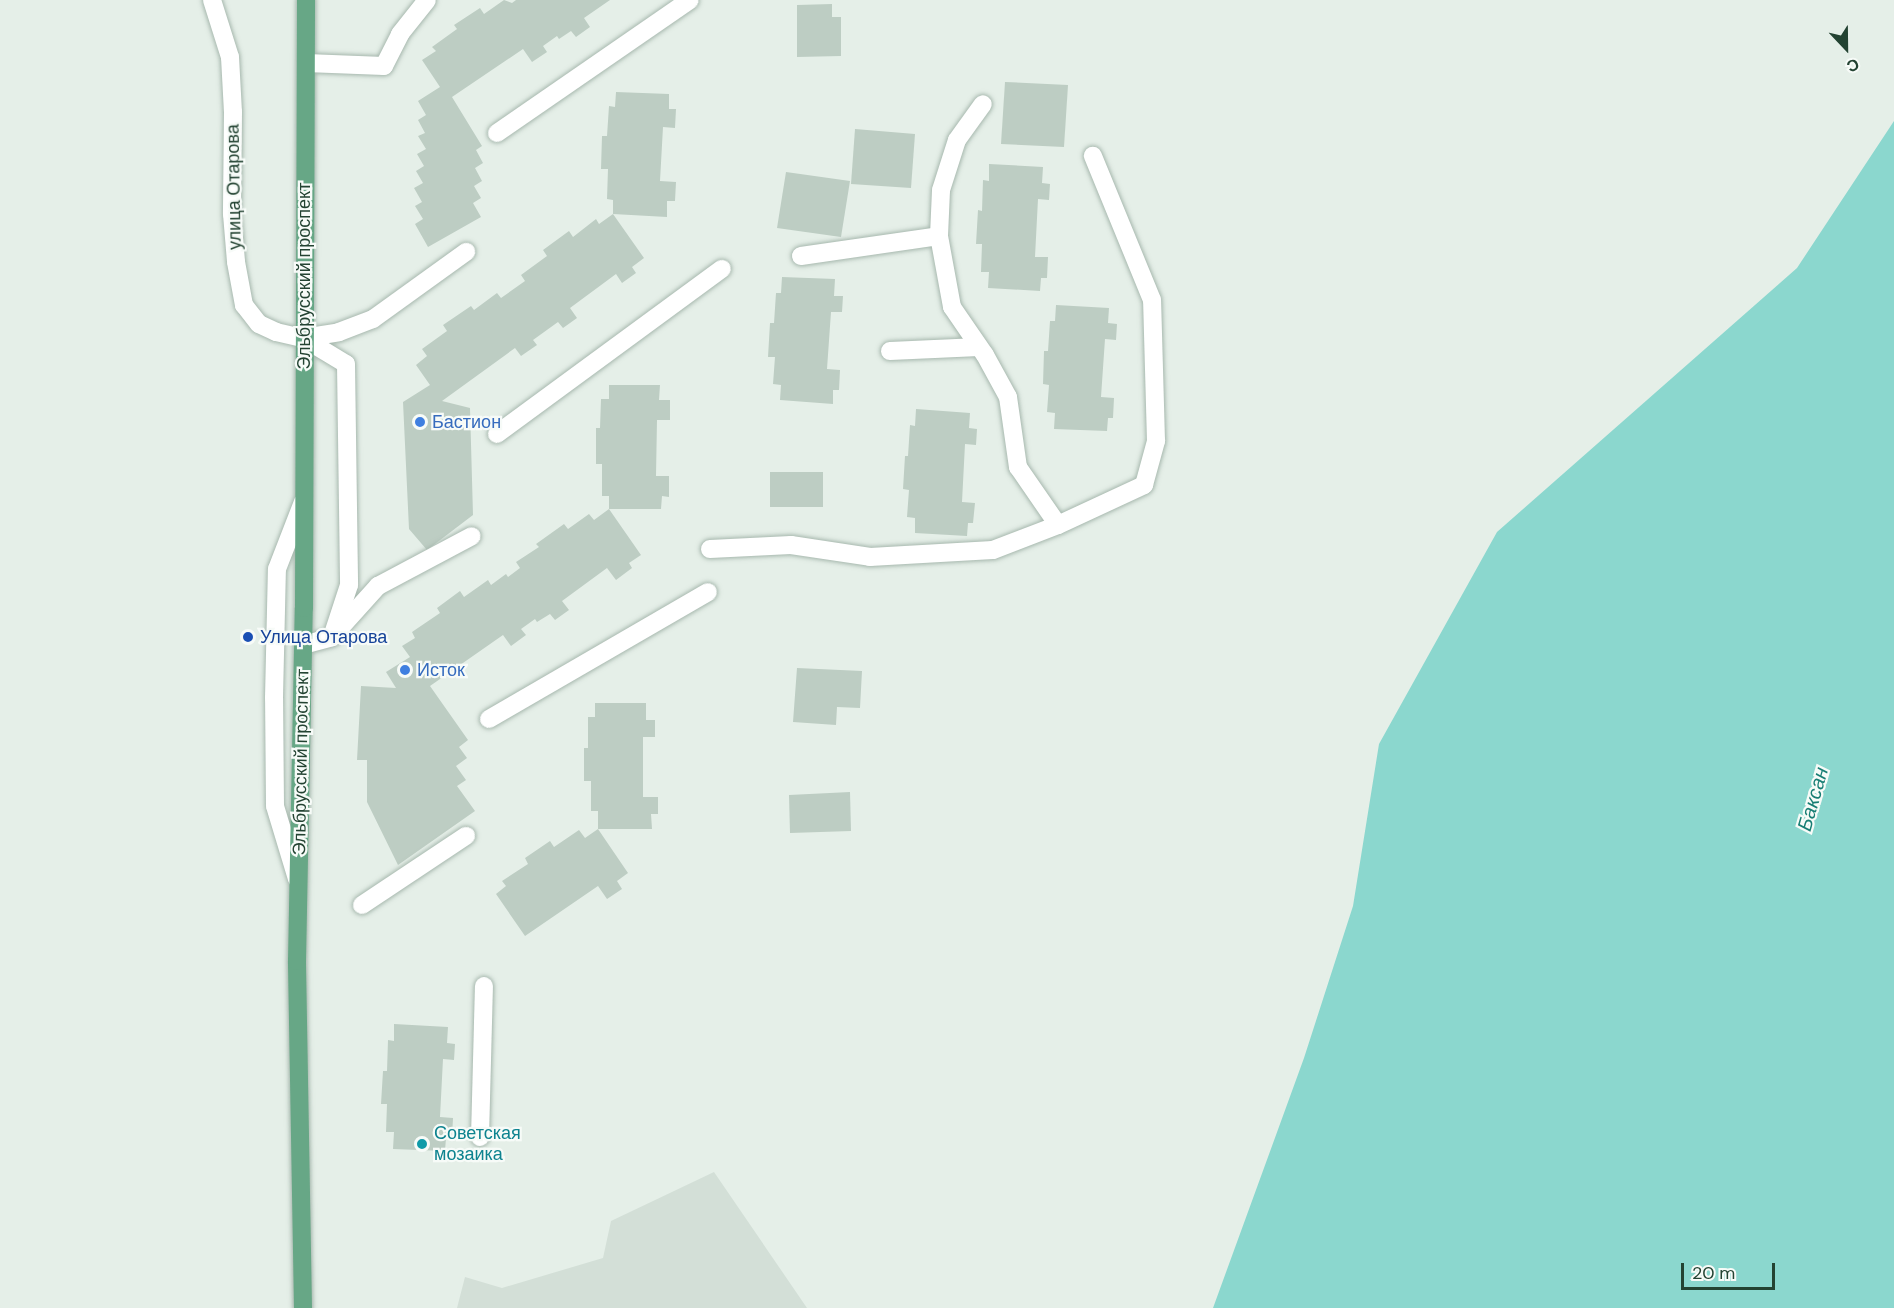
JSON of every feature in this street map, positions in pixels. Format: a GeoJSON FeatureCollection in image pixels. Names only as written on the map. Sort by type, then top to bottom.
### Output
{"type":"FeatureCollection","features":[{"type":"Feature","properties":{"kind":"main road","name":"Эльбрусский проспект"},"geometry":{"type":"LineString","coordinates":[[303,1308],[297,1062],[303,645],[306,0]]}},
{"type":"Feature","properties":{"kind":"street","name":"улица Отарова"},"geometry":{"type":"LineString","coordinates":[[212,0],[230,57],[233,112],[232,214],[236,262],[244,304],[258,324],[276,332],[303,338]]}},
{"type":"Feature","properties":{"kind":"street"},"geometry":{"type":"LineString","coordinates":[[306,63],[384,66],[400,34],[427,0]]}},
{"type":"Feature","properties":{"kind":"street"},"geometry":{"type":"LineString","coordinates":[[497,133],[690,0]]}},
{"type":"Feature","properties":{"kind":"street"},"geometry":{"type":"LineString","coordinates":[[983,105],[957,140],[941,190],[939,236],[952,307],[1008,397],[1018,467],[1058,525]]}},
{"type":"Feature","properties":{"kind":"street"},"geometry":{"type":"LineString","coordinates":[[710,549],[791,545],[870,557],[993,550],[1058,525],[1144,486],[1156,441],[1152,300],[1093,156]]}},
{"type":"Feature","properties":{"kind":"street"},"geometry":{"type":"LineString","coordinates":[[801,256],[939,236]]}},
{"type":"Feature","properties":{"kind":"street"},"geometry":{"type":"LineString","coordinates":[[303,338],[339,332],[373,319],[466,252]]}},
{"type":"Feature","properties":{"kind":"street"},"geometry":{"type":"LineString","coordinates":[[497,434],[722,269]]}},
{"type":"Feature","properties":{"kind":"street"},"geometry":{"type":"LineString","coordinates":[[303,338],[346,364],[349,585],[332,637]]}},
{"type":"Feature","properties":{"kind":"street"},"geometry":{"type":"LineString","coordinates":[[890,351],[979,347]]}},
{"type":"Feature","properties":{"kind":"street"},"geometry":{"type":"LineString","coordinates":[[299,884],[274,806],[274,698],[277,569],[303,502]]}},
{"type":"Feature","properties":{"kind":"street"},"geometry":{"type":"LineString","coordinates":[[303,645],[332,637],[378,586],[472,536]]}},
{"type":"Feature","properties":{"kind":"street"},"geometry":{"type":"LineString","coordinates":[[489,719],[708,592]]}},
{"type":"Feature","properties":{"kind":"street"},"geometry":{"type":"LineString","coordinates":[[362,905],[466,836]]}},
{"type":"Feature","properties":{"kind":"street"},"geometry":{"type":"LineString","coordinates":[[480,1137],[484,986]]}},
{"type":"Feature","properties":{"kind":"shaded area"},"geometry":{"type":"Polygon","coordinates":[[[714,1172],[807,1308],[457,1308],[465,1277],[502,1288],[603,1258],[611,1221],[714,1172]]]}},
{"type":"Feature","properties":{"kind":"water","name":"Баксан"},"geometry":{"type":"Polygon","coordinates":[[[1894,121],[1894,1308],[1213,1308],[1304,1058],[1353,906],[1379,744],[1497,532],[1797,268],[1894,121]]]}},
{"type":"Feature","properties":{"kind":"building"},"geometry":{"type":"Polygon","coordinates":[[[504,0],[512,3],[516,0],[610,0],[584,18],[590,27],[576,37],[571,31],[559,39],[557,36],[543,46],[547,52],[532,62],[523,49],[452,97],[482,146],[476,150],[483,163],[475,168],[482,181],[474,186],[481,198],[473,203],[481,217],[428,247],[415,224],[423,219],[415,206],[422,202],[414,188],[423,183],[416,171],[424,166],[417,154],[426,149],[418,136],[425,133],[418,120],[426,115],[418,101],[440,87],[422,60],[436,51],[432,47],[457,29],[454,25],[480,8],[484,14],[504,0]]]}},
{"type":"Feature","properties":{"kind":"building"},"geometry":{"type":"Polygon","coordinates":[[[832,4],[832,17],[841,17],[841,56],[797,57],[797,5],[832,4]]]}},
{"type":"Feature","properties":{"kind":"building"},"geometry":{"type":"Polygon","coordinates":[[[1005,82],[1068,85],[1064,147],[1001,144],[1005,82]]]}},
{"type":"Feature","properties":{"kind":"building"},"geometry":{"type":"Polygon","coordinates":[[[616,92],[669,94],[669,109],[676,109],[675,128],[663,127],[660,181],[676,182],[675,201],[667,201],[667,217],[613,214],[613,200],[607,199],[608,169],[601,169],[602,136],[607,136],[609,106],[615,107],[616,92]]]}},
{"type":"Feature","properties":{"kind":"building"},"geometry":{"type":"Polygon","coordinates":[[[855,129],[915,134],[911,188],[851,184],[855,129]]]}},
{"type":"Feature","properties":{"kind":"building"},"geometry":{"type":"Polygon","coordinates":[[[989,164],[1043,167],[1042,183],[1050,184],[1049,200],[1038,199],[1035,257],[1048,257],[1047,278],[1041,278],[1040,291],[988,288],[989,272],[981,272],[982,244],[976,244],[978,210],[982,211],[983,180],[989,181],[989,164]]]}},
{"type":"Feature","properties":{"kind":"building"},"geometry":{"type":"Polygon","coordinates":[[[786,172],[850,181],[841,237],[777,228],[786,172]]]}},
{"type":"Feature","properties":{"kind":"building"},"geometry":{"type":"Polygon","coordinates":[[[613,214],[644,258],[632,267],[636,273],[622,283],[616,274],[570,308],[577,318],[563,328],[558,322],[533,340],[537,345],[521,356],[515,348],[442,401],[470,408],[473,515],[427,550],[409,529],[403,402],[430,385],[416,365],[427,356],[422,349],[447,331],[443,325],[471,306],[474,310],[497,293],[501,298],[525,281],[521,275],[547,256],[543,250],[569,231],[573,237],[596,219],[599,224],[613,214]]]}},
{"type":"Feature","properties":{"kind":"building"},"geometry":{"type":"Polygon","coordinates":[[[782,277],[835,279],[834,296],[843,296],[842,312],[831,312],[827,369],[840,370],[839,390],[833,390],[833,404],[780,400],[781,385],[773,384],[775,357],[768,357],[770,323],[774,323],[776,293],[781,293],[782,277]]]}},
{"type":"Feature","properties":{"kind":"building"},"geometry":{"type":"Polygon","coordinates":[[[1056,305],[1109,308],[1108,323],[1117,324],[1116,340],[1105,339],[1101,397],[1114,398],[1113,418],[1108,418],[1107,431],[1054,429],[1055,413],[1047,412],[1049,385],[1043,384],[1044,351],[1048,351],[1050,321],[1055,321],[1056,305]]]}},
{"type":"Feature","properties":{"kind":"building"},"geometry":{"type":"Polygon","coordinates":[[[609,385],[660,385],[659,400],[670,400],[670,420],[657,420],[656,476],[669,476],[669,497],[662,496],[661,509],[609,509],[609,496],[602,496],[602,464],[596,464],[596,428],[600,428],[601,399],[609,399],[609,385]]]}},
{"type":"Feature","properties":{"kind":"building"},"geometry":{"type":"Polygon","coordinates":[[[916,409],[970,413],[969,428],[977,429],[976,445],[965,444],[962,502],[975,503],[973,523],[968,523],[967,536],[915,533],[915,518],[907,517],[909,490],[903,489],[905,456],[908,456],[910,425],[915,426],[916,409]]]}},
{"type":"Feature","properties":{"kind":"building"},"geometry":{"type":"Polygon","coordinates":[[[770,472],[823,472],[823,507],[770,507],[770,472]]]}},
{"type":"Feature","properties":{"kind":"building"},"geometry":{"type":"Polygon","coordinates":[[[609,509],[641,555],[629,563],[632,568],[616,580],[607,568],[562,601],[569,610],[555,620],[550,614],[537,622],[535,619],[521,629],[526,635],[511,646],[503,635],[430,686],[468,740],[459,747],[467,758],[456,766],[466,780],[457,786],[475,811],[398,865],[367,802],[367,760],[357,760],[361,686],[396,688],[386,672],[410,657],[402,646],[415,638],[412,632],[440,613],[437,608],[460,591],[464,597],[488,580],[491,585],[506,574],[508,577],[520,568],[516,562],[539,547],[536,544],[564,524],[568,529],[589,514],[594,520],[609,509]]]}},
{"type":"Feature","properties":{"kind":"building"},"geometry":{"type":"Polygon","coordinates":[[[797,668],[862,671],[860,708],[837,707],[836,725],[793,722],[797,668]]]}},
{"type":"Feature","properties":{"kind":"building"},"geometry":{"type":"Polygon","coordinates":[[[595,703],[646,703],[646,720],[655,720],[655,737],[643,737],[643,797],[658,797],[658,814],[651,814],[652,829],[598,829],[598,811],[591,811],[591,781],[584,781],[584,748],[588,748],[588,717],[595,717],[595,703]]]}},
{"type":"Feature","properties":{"kind":"building"},"geometry":{"type":"Polygon","coordinates":[[[850,792],[851,831],[790,833],[789,795],[850,792]]]}},
{"type":"Feature","properties":{"kind":"building"},"geometry":{"type":"Polygon","coordinates":[[[598,829],[628,873],[617,881],[622,889],[607,899],[598,886],[525,936],[496,894],[506,886],[502,881],[528,864],[525,858],[550,841],[554,847],[579,830],[585,838],[598,829]]]}},
{"type":"Feature","properties":{"kind":"building"},"geometry":{"type":"Polygon","coordinates":[[[394,1024],[448,1027],[447,1043],[455,1044],[454,1060],[443,1059],[440,1117],[453,1118],[452,1138],[446,1138],[445,1151],[393,1149],[394,1132],[386,1132],[387,1104],[381,1104],[383,1071],[387,1071],[388,1040],[394,1041],[394,1024]]]}},
{"type":"Feature","properties":{"kind":"place","name":"Бастион"},"geometry":{"type":"Point","coordinates":[420,422]}},
{"type":"Feature","properties":{"kind":"place","name":"Улица Отарова"},"geometry":{"type":"Point","coordinates":[248,637]}},
{"type":"Feature","properties":{"kind":"place","name":"Исток"},"geometry":{"type":"Point","coordinates":[405,670]}},
{"type":"Feature","properties":{"kind":"place","name":"Советская мозаика"},"geometry":{"type":"Point","coordinates":[422,1144]}}]}
